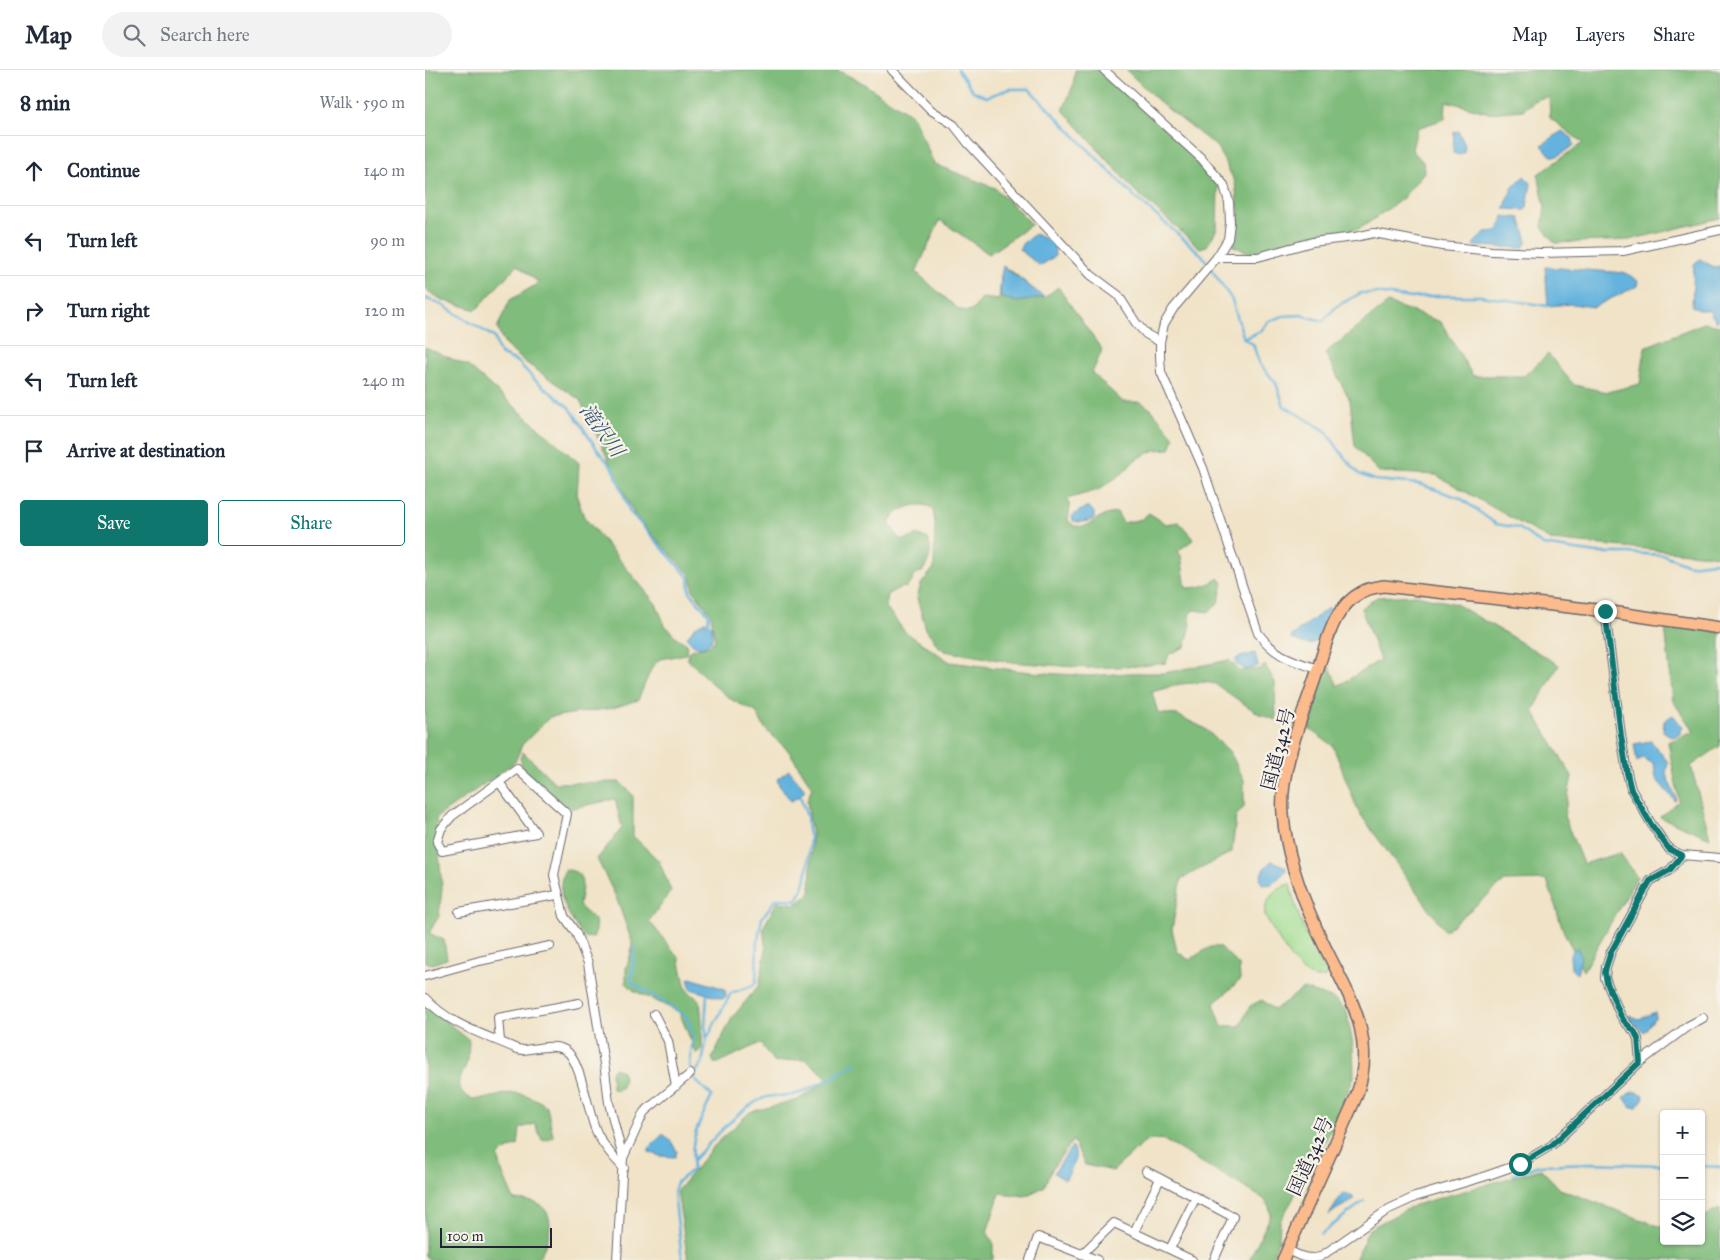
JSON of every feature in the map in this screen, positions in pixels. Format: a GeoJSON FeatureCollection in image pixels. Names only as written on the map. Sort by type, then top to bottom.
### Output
{"type":"FeatureCollection","features":[{"type":"Feature","properties":{"kind":"highway","name":"国道342号"},"geometry":{"type":"LineString","coordinates":[[1286,1255],[1356,1097],[1364,1069],[1363,1037],[1358,1016],[1317,930],[1304,896],[1289,847],[1283,816],[1282,798],[1283,782],[1289,757],[1329,634],[1340,611],[1348,601],[1363,591],[1384,586],[1605,611],[1720,628]]}},
{"type":"Feature","properties":{"kind":"street"},"geometry":{"type":"LineString","coordinates":[[892,70],[931,110],[955,125],[968,143],[1091,275],[1118,295],[1146,334],[1160,342]]}},
{"type":"Feature","properties":{"kind":"street"},"geometry":{"type":"LineString","coordinates":[[1104,70],[1201,158],[1224,185],[1229,202],[1230,223],[1227,239],[1217,257],[1173,309],[1164,324],[1160,342],[1161,372],[1203,468],[1258,633],[1279,654],[1318,669]]}},
{"type":"Feature","properties":{"kind":"street"},"geometry":{"type":"LineString","coordinates":[[1217,257],[1258,257],[1312,242],[1374,233],[1443,246],[1492,252],[1623,251],[1720,230]]}},
{"type":"Feature","properties":{"kind":"street"},"geometry":{"type":"LineString","coordinates":[[1605,611],[1622,744],[1631,790],[1651,824],[1669,849],[1682,855],[1720,858]]}},
{"type":"Feature","properties":{"kind":"street"},"geometry":{"type":"LineString","coordinates":[[499,782],[536,833],[442,851],[437,842],[441,829],[452,816],[499,782],[517,769],[567,814],[554,876],[564,916],[576,933],[588,963],[609,1102],[623,1158],[624,1168],[617,1260]]}},
{"type":"Feature","properties":{"kind":"street"},"geometry":{"type":"LineString","coordinates":[[1640,1062],[1638,1039],[1635,1032],[1620,1014],[1607,983],[1606,967],[1611,952],[1650,881],[1670,870],[1682,855]]}},
{"type":"Feature","properties":{"kind":"street"},"geometry":{"type":"LineString","coordinates":[[459,912],[557,894]]}},
{"type":"Feature","properties":{"kind":"street"},"geometry":{"type":"LineString","coordinates":[[425,976],[479,961],[550,946]]}},
{"type":"Feature","properties":{"kind":"street"},"geometry":{"type":"LineString","coordinates":[[425,998],[445,1015],[466,1028],[523,1050],[558,1047],[567,1050],[585,1088],[595,1129],[616,1161],[624,1168]]}},
{"type":"Feature","properties":{"kind":"street"},"geometry":{"type":"LineString","coordinates":[[500,1041],[498,1018],[579,1003]]}},
{"type":"Feature","properties":{"kind":"street"},"geometry":{"type":"LineString","coordinates":[[654,1014],[668,1041],[676,1086]]}},
{"type":"Feature","properties":{"kind":"street"},"geometry":{"type":"LineString","coordinates":[[1286,1255],[1313,1259],[1320,1257],[1371,1220],[1397,1205],[1415,1197],[1520,1164],[1552,1145],[1640,1062],[1688,1026],[1703,1018]]}},
{"type":"Feature","properties":{"kind":"street"},"geometry":{"type":"LineString","coordinates":[[623,1158],[644,1112],[690,1074]]}},
{"type":"Feature","properties":{"kind":"street"},"geometry":{"type":"LineString","coordinates":[[1147,1171],[1233,1217],[1214,1260]]}},
{"type":"Feature","properties":{"kind":"street"},"geometry":{"type":"LineString","coordinates":[[1133,1232],[1161,1179]]}},
{"type":"Feature","properties":{"kind":"street"},"geometry":{"type":"LineString","coordinates":[[1170,1250],[1196,1197]]}},
{"type":"Feature","properties":{"kind":"street"},"geometry":{"type":"LineString","coordinates":[[1082,1254],[1114,1223],[1192,1260]]}},
{"type":"Feature","properties":{"kind":"street"},"geometry":{"type":"LineString","coordinates":[[1030,1260],[1038,1237],[1097,1260]]}},
{"type":"Feature","properties":{"kind":"green space"},"geometry":{"type":"Polygon","coordinates":[[[425,70],[837,70],[861,82],[913,116],[934,164],[995,188],[1032,224],[989,254],[940,220],[916,272],[959,310],[972,311],[982,298],[999,300],[1001,276],[1009,269],[1044,298],[1058,287],[1102,350],[1092,373],[1123,402],[1141,402],[1152,410],[1174,437],[1170,449],[1155,450],[1135,460],[1123,473],[1098,490],[1067,499],[1070,506],[1068,520],[1074,526],[1085,526],[1101,516],[1117,512],[1123,523],[1142,519],[1149,513],[1166,524],[1179,522],[1194,539],[1178,551],[1181,556],[1186,588],[1204,586],[1219,578],[1223,583],[1219,599],[1216,606],[1208,612],[1194,610],[1189,614],[1191,625],[1185,647],[1169,654],[1166,663],[1088,668],[1011,662],[945,651],[938,646],[926,629],[917,598],[921,584],[934,568],[935,524],[933,509],[928,506],[915,505],[897,513],[889,522],[898,538],[903,540],[919,535],[928,539],[930,552],[928,560],[922,572],[913,576],[912,582],[907,587],[899,588],[888,594],[886,607],[905,632],[950,662],[1030,672],[1089,676],[1164,673],[1229,660],[1240,671],[1260,669],[1265,665],[1275,682],[1276,720],[1259,714],[1215,684],[1206,682],[1180,684],[1152,692],[1158,713],[1177,715],[1204,728],[1230,752],[1244,780],[1244,807],[1236,816],[1232,852],[1181,879],[1172,929],[1177,951],[1189,960],[1210,947],[1220,947],[1239,965],[1240,980],[1214,1004],[1222,1026],[1240,1026],[1250,1006],[1262,1000],[1274,1010],[1303,989],[1337,1001],[1347,1012],[1353,1046],[1354,1077],[1331,1130],[1318,1155],[1301,1179],[1293,1199],[1280,1221],[1279,1239],[1271,1260],[1249,1260],[1271,1215],[1264,1199],[1162,1139],[1146,1141],[1113,1171],[1085,1165],[1073,1140],[1052,1169],[1044,1187],[1025,1196],[1000,1193],[987,1232],[993,1242],[993,1260],[688,1260],[677,1191],[712,1148],[750,1112],[798,1100],[829,1079],[805,1059],[774,1062],[760,1043],[718,1063],[714,1063],[712,1058],[732,1018],[759,985],[766,950],[763,928],[777,902],[796,904],[810,894],[812,836],[807,801],[812,787],[788,750],[766,730],[756,712],[732,700],[711,683],[688,660],[688,652],[707,646],[715,641],[711,614],[693,590],[691,576],[635,516],[580,400],[525,362],[505,345],[497,328],[510,300],[539,283],[517,265],[476,310],[442,300],[425,289],[425,70]]]}},
{"type":"Feature","properties":{"kind":"green space"},"geometry":{"type":"Polygon","coordinates":[[[1075,70],[1100,70],[1200,161],[1218,186],[1217,229],[1207,246],[1200,248],[1135,191],[1063,110],[1073,86],[1075,70]]]}},
{"type":"Feature","properties":{"kind":"green space"},"geometry":{"type":"Polygon","coordinates":[[[1126,70],[1720,70],[1720,218],[1629,240],[1555,243],[1542,227],[1545,207],[1538,174],[1583,143],[1550,118],[1549,97],[1537,99],[1523,110],[1489,113],[1446,101],[1445,119],[1417,128],[1412,150],[1423,162],[1424,172],[1402,199],[1361,228],[1294,245],[1250,253],[1233,246],[1239,215],[1235,182],[1217,147],[1163,105],[1126,70]]]}},
{"type":"Feature","properties":{"kind":"green space"},"geometry":{"type":"Polygon","coordinates":[[[1388,303],[1441,322],[1473,376],[1524,376],[1548,354],[1574,385],[1607,392],[1640,384],[1645,347],[1704,323],[1720,326],[1720,556],[1550,540],[1436,475],[1379,472],[1355,446],[1350,400],[1325,353],[1388,303]]]}},
{"type":"Feature","properties":{"kind":"green space"},"geometry":{"type":"Polygon","coordinates":[[[425,347],[468,366],[579,463],[577,497],[584,517],[656,604],[665,625],[676,637],[687,644],[686,654],[660,659],[652,667],[638,700],[613,708],[550,717],[522,745],[515,762],[436,818],[442,888],[439,916],[429,933],[444,940],[447,959],[432,964],[425,962],[425,347]]]}},
{"type":"Feature","properties":{"kind":"green space"},"geometry":{"type":"Polygon","coordinates":[[[1417,595],[1456,604],[1559,665],[1533,711],[1572,776],[1564,816],[1583,864],[1620,853],[1637,877],[1583,971],[1563,930],[1547,880],[1505,881],[1445,931],[1358,811],[1333,746],[1309,729],[1327,661],[1338,686],[1380,660],[1361,608],[1377,597],[1417,595]]]}},
{"type":"Feature","properties":{"kind":"green space"},"geometry":{"type":"Polygon","coordinates":[[[1665,626],[1720,632],[1720,746],[1691,766],[1710,838],[1660,817],[1679,801],[1668,742],[1694,732],[1673,701],[1665,626]]]}},
{"type":"Feature","properties":{"kind":"green space"},"geometry":{"type":"Polygon","coordinates":[[[523,752],[555,783],[620,782],[633,795],[633,836],[659,861],[671,891],[649,921],[679,958],[686,989],[700,1001],[702,1049],[697,1055],[679,1012],[633,990],[626,983],[626,969],[632,942],[616,897],[597,859],[622,828],[615,799],[569,809],[524,771],[520,758],[523,752]]]}},
{"type":"Feature","properties":{"kind":"green space"},"geometry":{"type":"Polygon","coordinates":[[[565,870],[573,871],[581,877],[582,888],[579,906],[595,920],[596,931],[593,938],[584,937],[573,922],[565,905],[561,887],[565,870]]]}},
{"type":"Feature","properties":{"kind":"green space"},"geometry":{"type":"Polygon","coordinates":[[[1290,884],[1305,932],[1328,976],[1316,978],[1301,970],[1287,953],[1265,917],[1266,905],[1271,896],[1279,889],[1290,884]]]}},
{"type":"Feature","properties":{"kind":"green space"},"geometry":{"type":"Polygon","coordinates":[[[425,1004],[469,1040],[468,1060],[458,1084],[463,1092],[475,1099],[518,1093],[531,1097],[547,1106],[553,1136],[542,1140],[535,1124],[520,1128],[518,1145],[504,1151],[498,1157],[514,1200],[538,1204],[548,1215],[550,1230],[548,1239],[537,1260],[430,1260],[425,1256],[425,1004]]]}},
{"type":"Feature","properties":{"kind":"green space"},"geometry":{"type":"Polygon","coordinates":[[[615,1068],[622,1071],[624,1078],[622,1087],[617,1090],[612,1089],[611,1071],[615,1068]]]}},
{"type":"Feature","properties":{"kind":"green space"},"geometry":{"type":"Polygon","coordinates":[[[1541,1169],[1560,1189],[1660,1226],[1660,1245],[1705,1245],[1705,1216],[1720,1209],[1720,1260],[1355,1260],[1369,1229],[1415,1205],[1541,1169]]]}},
{"type":"Feature","properties":{"kind":"water"},"geometry":{"type":"Polygon","coordinates":[[[1458,131],[1465,145],[1464,152],[1459,155],[1453,153],[1454,132],[1458,131]]]}},
{"type":"Feature","properties":{"kind":"water"},"geometry":{"type":"Polygon","coordinates":[[[1562,131],[1572,138],[1574,145],[1558,156],[1551,156],[1542,145],[1562,131]]]}},
{"type":"Feature","properties":{"kind":"water"},"geometry":{"type":"Polygon","coordinates":[[[1524,176],[1531,183],[1527,207],[1525,210],[1504,209],[1512,188],[1524,176]]]}},
{"type":"Feature","properties":{"kind":"water"},"geometry":{"type":"Polygon","coordinates":[[[1503,216],[1520,218],[1527,241],[1523,248],[1474,246],[1473,244],[1485,232],[1496,231],[1500,227],[1503,216]]]}},
{"type":"Feature","properties":{"kind":"water"},"geometry":{"type":"Polygon","coordinates":[[[1035,234],[1054,243],[1055,256],[1040,266],[1019,249],[1023,243],[1035,234]]]}},
{"type":"Feature","properties":{"kind":"water"},"geometry":{"type":"Polygon","coordinates":[[[1700,259],[1714,267],[1720,266],[1720,319],[1716,322],[1709,310],[1698,310],[1692,306],[1694,264],[1700,259]]]}},
{"type":"Feature","properties":{"kind":"water"},"geometry":{"type":"Polygon","coordinates":[[[1003,266],[1044,297],[1017,302],[1000,297],[1003,266]]]}},
{"type":"Feature","properties":{"kind":"water"},"geometry":{"type":"Polygon","coordinates":[[[1545,267],[1626,273],[1638,281],[1637,286],[1594,307],[1572,304],[1548,306],[1545,267]]]}},
{"type":"Feature","properties":{"kind":"water"},"geometry":{"type":"Polygon","coordinates":[[[1089,507],[1094,512],[1094,519],[1083,522],[1073,521],[1072,516],[1089,507]]]}},
{"type":"Feature","properties":{"kind":"water"},"geometry":{"type":"Polygon","coordinates":[[[1328,608],[1331,611],[1319,638],[1315,642],[1310,644],[1302,643],[1292,639],[1292,636],[1328,608]]]}},
{"type":"Feature","properties":{"kind":"water"},"geometry":{"type":"Polygon","coordinates":[[[704,621],[712,626],[712,640],[702,646],[692,644],[687,637],[694,628],[704,621]]]}},
{"type":"Feature","properties":{"kind":"water"},"geometry":{"type":"Polygon","coordinates":[[[1255,653],[1258,666],[1246,670],[1236,664],[1235,660],[1237,658],[1255,653]]]}},
{"type":"Feature","properties":{"kind":"water"},"geometry":{"type":"Polygon","coordinates":[[[1673,715],[1683,727],[1679,735],[1672,737],[1663,731],[1664,721],[1673,715]]]}},
{"type":"Feature","properties":{"kind":"water"},"geometry":{"type":"Polygon","coordinates":[[[1651,741],[1668,762],[1666,774],[1676,798],[1675,801],[1656,779],[1654,764],[1642,758],[1637,762],[1634,744],[1651,741]]]}},
{"type":"Feature","properties":{"kind":"water"},"geometry":{"type":"Polygon","coordinates":[[[789,770],[805,789],[800,796],[791,801],[779,785],[777,779],[789,770]]]}},
{"type":"Feature","properties":{"kind":"water"},"geometry":{"type":"Polygon","coordinates":[[[1272,861],[1286,867],[1286,871],[1272,884],[1263,885],[1260,880],[1261,874],[1272,861]]]}},
{"type":"Feature","properties":{"kind":"water"},"geometry":{"type":"Polygon","coordinates":[[[1577,947],[1581,957],[1577,974],[1571,969],[1570,955],[1577,947]]]}},
{"type":"Feature","properties":{"kind":"water"},"geometry":{"type":"Polygon","coordinates":[[[688,979],[725,989],[726,996],[723,999],[691,989],[688,979]]]}},
{"type":"Feature","properties":{"kind":"water"},"geometry":{"type":"Polygon","coordinates":[[[1655,1012],[1656,1016],[1644,1032],[1629,1019],[1629,1015],[1639,1019],[1655,1012]]]}},
{"type":"Feature","properties":{"kind":"water"},"geometry":{"type":"Polygon","coordinates":[[[1633,1091],[1644,1095],[1636,1108],[1630,1106],[1624,1097],[1633,1091]]]}},
{"type":"Feature","properties":{"kind":"water"},"geometry":{"type":"Polygon","coordinates":[[[663,1134],[671,1141],[677,1152],[675,1157],[660,1156],[649,1152],[649,1148],[663,1134]]]}},
{"type":"Feature","properties":{"kind":"water"},"geometry":{"type":"Polygon","coordinates":[[[1072,1146],[1075,1154],[1074,1162],[1066,1179],[1063,1179],[1054,1173],[1072,1146]]]}},
{"type":"Feature","properties":{"kind":"water"},"geometry":{"type":"Polygon","coordinates":[[[1343,1193],[1353,1197],[1353,1201],[1329,1215],[1343,1193]]]}},
{"type":"Feature","properties":{"kind":"waterway"},"geometry":{"type":"LineString","coordinates":[[958,70],[973,91],[986,97],[1010,89],[1029,89],[1135,197],[1202,255],[1232,300],[1244,339],[1253,344],[1260,364],[1276,383],[1284,406],[1326,431],[1344,457],[1359,474],[1375,480],[1419,484],[1460,498],[1496,524],[1519,528],[1543,545],[1596,553],[1664,555],[1689,565],[1720,563]]}},
{"type":"Feature","properties":{"kind":"waterway"},"geometry":{"type":"LineString","coordinates":[[1244,339],[1261,331],[1268,322],[1283,316],[1301,315],[1323,321],[1337,306],[1361,293],[1412,298],[1481,296],[1548,306]]}},
{"type":"Feature","properties":{"kind":"waterway","name":"滝沢川"},"geometry":{"type":"LineString","coordinates":[[425,298],[442,305],[494,337],[500,354],[518,362],[535,380],[570,408],[597,449],[614,470],[630,512],[689,578],[690,592],[709,615],[708,622]]}},
{"type":"Feature","properties":{"kind":"waterway"},"geometry":{"type":"LineString","coordinates":[[707,1038],[731,993],[752,986],[756,982],[757,945],[762,918],[776,899],[797,900],[801,893],[807,870],[810,837],[807,816],[800,796]]}},
{"type":"Feature","properties":{"kind":"waterway"},"geometry":{"type":"LineString","coordinates":[[635,946],[631,982],[686,1016],[693,1035],[690,1066],[696,1081],[712,1096],[695,1134],[693,1159]]}},
{"type":"Feature","properties":{"kind":"waterway"},"geometry":{"type":"LineString","coordinates":[[694,1075],[702,1063],[707,1038],[705,1026],[707,995]]}},
{"type":"Feature","properties":{"kind":"waterway"},"geometry":{"type":"LineString","coordinates":[[682,1260],[674,1192],[677,1182],[692,1170],[693,1160],[733,1120],[759,1100],[768,1097],[797,1094],[856,1064]]}},
{"type":"Feature","properties":{"kind":"waterway"},"geometry":{"type":"LineString","coordinates":[[1513,1175],[1539,1165],[1590,1163],[1660,1165]]}},
{"type":"Feature","properties":{"kind":"waterway"},"geometry":{"type":"LineString","coordinates":[[1705,1166],[1720,1167]]}},
{"type":"Feature","properties":{"kind":"waterway"},"geometry":{"type":"LineString","coordinates":[[1321,1234],[1364,1201]]}},
{"type":"Feature","properties":{"kind":"route"},"geometry":{"type":"LineString","coordinates":[[1520,1164],[1552,1145],[1640,1062],[1638,1039],[1635,1032],[1620,1014],[1607,983],[1606,967],[1611,952],[1650,881],[1675,866],[1682,855],[1669,849],[1651,824],[1631,790],[1621,735],[1605,611]]}}]}
